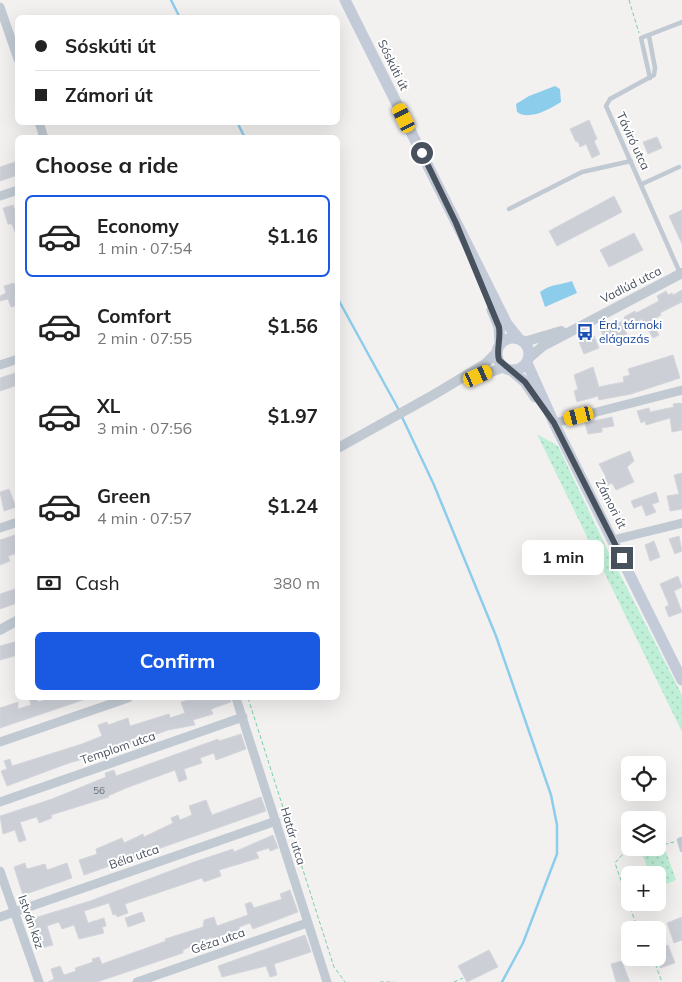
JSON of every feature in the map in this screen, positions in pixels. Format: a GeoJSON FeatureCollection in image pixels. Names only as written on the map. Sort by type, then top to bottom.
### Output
{"type":"FeatureCollection","features":[{"type":"Feature","properties":{"kind":"main road","name":"Sóskúti út"},"geometry":{"type":"LineString","coordinates":[[345,0],[507,324],[522,340]]}},
{"type":"Feature","properties":{"kind":"main road","name":"Sóskúti út"},"geometry":{"type":"LineString","coordinates":[[456,223],[499,327],[499,348]]}},
{"type":"Feature","properties":{"kind":"main road"},"geometry":{"type":"LineString","coordinates":[[507,339],[522,340],[529,351],[528,360],[520,368],[508,368],[499,360],[499,348],[507,339]]}},
{"type":"Feature","properties":{"kind":"main road","name":"Zámori út"},"geometry":{"type":"LineString","coordinates":[[528,360],[554,423],[682,680]]}},
{"type":"Feature","properties":{"kind":"main road","name":"Zámori út"},"geometry":{"type":"LineString","coordinates":[[508,368],[525,382],[554,423]]}},
{"type":"Feature","properties":{"kind":"street"},"geometry":{"type":"LineString","coordinates":[[0,7],[4,32],[15,53]]}},
{"type":"Feature","properties":{"kind":"street"},"geometry":{"type":"LineString","coordinates":[[0,196],[15,191]]}},
{"type":"Feature","properties":{"kind":"street","name":"Vadlúd utca"},"geometry":{"type":"LineString","coordinates":[[528,360],[543,346],[681,274]]}},
{"type":"Feature","properties":{"kind":"street","name":"Vadlúd utca"},"geometry":{"type":"LineString","coordinates":[[522,340],[592,319]]}},
{"type":"Feature","properties":{"kind":"street"},"geometry":{"type":"LineString","coordinates":[[340,447],[394,418],[485,364],[499,348]]}},
{"type":"Feature","properties":{"kind":"street"},"geometry":{"type":"LineString","coordinates":[[0,365],[15,361]]}},
{"type":"Feature","properties":{"kind":"street"},"geometry":{"type":"LineString","coordinates":[[435,394],[489,371],[508,368]]}},
{"type":"Feature","properties":{"kind":"street"},"geometry":{"type":"LineString","coordinates":[[554,423],[682,390]]}},
{"type":"Feature","properties":{"kind":"street"},"geometry":{"type":"LineString","coordinates":[[0,528],[15,523]]}},
{"type":"Feature","properties":{"kind":"street"},"geometry":{"type":"LineString","coordinates":[[613,540],[682,523]]}},
{"type":"Feature","properties":{"kind":"street"},"geometry":{"type":"LineString","coordinates":[[0,630],[15,622]]}},
{"type":"Feature","properties":{"kind":"street"},"geometry":{"type":"LineString","coordinates":[[0,742],[122,700]]}},
{"type":"Feature","properties":{"kind":"street","name":"Határ utca"},"geometry":{"type":"LineString","coordinates":[[237,700],[327,982]]}},
{"type":"Feature","properties":{"kind":"street","name":"Templom utca"},"geometry":{"type":"LineString","coordinates":[[0,802],[243,717]]}},
{"type":"Feature","properties":{"kind":"street","name":"Béla utca"},"geometry":{"type":"LineString","coordinates":[[0,917],[276,821]]}},
{"type":"Feature","properties":{"kind":"street","name":"István köz"},"geometry":{"type":"LineString","coordinates":[[0,871],[39,982]]}},
{"type":"Feature","properties":{"kind":"street","name":"Géza utca"},"geometry":{"type":"LineString","coordinates":[[137,982],[307,923]]}},
{"type":"Feature","properties":{"kind":"lane"},"geometry":{"type":"LineString","coordinates":[[650,78],[641,38],[682,22]]}},
{"type":"Feature","properties":{"kind":"lane"},"geometry":{"type":"LineString","coordinates":[[649,36],[655,68],[650,78]]}},
{"type":"Feature","properties":{"kind":"lane","name":"Táviró utca"},"geometry":{"type":"LineString","coordinates":[[650,78],[615,96],[606,106],[681,274]]}},
{"type":"Feature","properties":{"kind":"lane"},"geometry":{"type":"LineString","coordinates":[[509,210],[582,172],[631,161]]}},
{"type":"Feature","properties":{"kind":"lane"},"geometry":{"type":"LineString","coordinates":[[642,184],[679,167]]}},
{"type":"Feature","properties":{"kind":"lane"},"geometry":{"type":"LineString","coordinates":[[681,840],[682,850]]}},
{"type":"Feature","properties":{"kind":"path"},"geometry":{"type":"LineString","coordinates":[[629,0],[641,38]]}},
{"type":"Feature","properties":{"kind":"path"},"geometry":{"type":"LineString","coordinates":[[249,700],[334,967],[345,982]]}},
{"type":"Feature","properties":{"kind":"path"},"geometry":{"type":"LineString","coordinates":[[666,844],[681,840]]}},
{"type":"Feature","properties":{"kind":"path"},"geometry":{"type":"LineString","coordinates":[[621,856],[617,859],[616,869],[635,921]]}},
{"type":"Feature","properties":{"kind":"path"},"geometry":{"type":"LineString","coordinates":[[656,966],[662,982]]}},
{"type":"Feature","properties":{"kind":"path"},"geometry":{"type":"LineString","coordinates":[[454,982],[462,978]]}},
{"type":"Feature","properties":{"kind":"path"},"geometry":{"type":"LineString","coordinates":[[380,982],[394,982]]}},
{"type":"Feature","properties":{"kind":"green space"},"geometry":{"type":"Polygon","coordinates":[[[537,434],[558,446],[607,549],[682,695],[682,732],[537,434]]]}},
{"type":"Feature","properties":{"kind":"green space"},"geometry":{"type":"Polygon","coordinates":[[[666,852],[676,880],[666,884],[666,866],[647,866],[643,856],[666,856],[666,852]]]}},
{"type":"Feature","properties":{"kind":"water"},"geometry":{"type":"Polygon","coordinates":[[[555,86],[560,89],[561,102],[533,115],[517,112],[516,104],[529,96],[555,86]]]}},
{"type":"Feature","properties":{"kind":"water"},"geometry":{"type":"Polygon","coordinates":[[[572,281],[577,293],[545,307],[540,292],[552,286],[572,281]]]}},
{"type":"Feature","properties":{"kind":"building"},"geometry":{"type":"Polygon","coordinates":[[[589,120],[597,139],[594,141],[600,154],[592,158],[586,144],[580,147],[570,129],[589,120]]]}},
{"type":"Feature","properties":{"kind":"building"},"geometry":{"type":"Polygon","coordinates":[[[657,137],[662,148],[648,154],[643,142],[657,137]]]}},
{"type":"Feature","properties":{"kind":"building"},"geometry":{"type":"Polygon","coordinates":[[[15,162],[15,176],[0,181],[0,167],[15,162]]]}},
{"type":"Feature","properties":{"kind":"building"},"geometry":{"type":"Polygon","coordinates":[[[614,196],[622,212],[557,246],[549,231],[614,196]]]}},
{"type":"Feature","properties":{"kind":"building"},"geometry":{"type":"Polygon","coordinates":[[[13,205],[15,210],[15,232],[12,224],[8,224],[3,208],[13,205]]]}},
{"type":"Feature","properties":{"kind":"building"},"geometry":{"type":"Polygon","coordinates":[[[682,210],[682,244],[669,216],[682,210]]]}},
{"type":"Feature","properties":{"kind":"building"},"geometry":{"type":"Polygon","coordinates":[[[634,233],[643,250],[609,267],[600,250],[634,233]]]}},
{"type":"Feature","properties":{"kind":"building"},"geometry":{"type":"Polygon","coordinates":[[[14,283],[15,306],[11,307],[8,299],[0,301],[0,296],[6,293],[4,286],[14,283]]]}},
{"type":"Feature","properties":{"kind":"building"},"geometry":{"type":"Polygon","coordinates":[[[682,290],[682,302],[660,313],[661,315],[651,321],[659,335],[653,338],[642,319],[624,329],[627,334],[613,340],[611,334],[604,337],[601,331],[625,320],[624,317],[635,311],[636,313],[659,301],[657,296],[666,291],[668,295],[672,293],[673,295],[682,290]]]}},
{"type":"Feature","properties":{"kind":"building"},"geometry":{"type":"Polygon","coordinates":[[[594,336],[599,348],[584,354],[579,342],[594,336]]]}},
{"type":"Feature","properties":{"kind":"building"},"geometry":{"type":"Polygon","coordinates":[[[673,355],[680,378],[631,394],[599,400],[598,396],[577,402],[574,391],[578,389],[574,375],[593,367],[599,387],[624,382],[623,377],[630,375],[628,369],[673,355]]]}},
{"type":"Feature","properties":{"kind":"building"},"geometry":{"type":"Polygon","coordinates":[[[15,373],[15,386],[0,391],[0,378],[15,373]]]}},
{"type":"Feature","properties":{"kind":"building"},"geometry":{"type":"Polygon","coordinates":[[[673,404],[682,404],[682,430],[672,432],[670,418],[646,425],[645,421],[641,423],[637,411],[649,408],[650,412],[674,407],[673,404]]]}},
{"type":"Feature","properties":{"kind":"building"},"geometry":{"type":"Polygon","coordinates":[[[612,417],[614,426],[602,428],[602,432],[588,434],[585,423],[612,417]]]}},
{"type":"Feature","properties":{"kind":"building"},"geometry":{"type":"Polygon","coordinates":[[[630,451],[634,461],[627,467],[634,482],[616,490],[612,483],[604,487],[600,480],[606,477],[599,464],[630,451]]]}},
{"type":"Feature","properties":{"kind":"building"},"geometry":{"type":"Polygon","coordinates":[[[682,473],[682,509],[670,511],[667,496],[679,494],[674,475],[682,473]]]}},
{"type":"Feature","properties":{"kind":"building"},"geometry":{"type":"Polygon","coordinates":[[[9,489],[15,507],[4,511],[0,492],[9,489]]]}},
{"type":"Feature","properties":{"kind":"building"},"geometry":{"type":"Polygon","coordinates":[[[656,492],[659,502],[652,504],[656,512],[646,516],[642,505],[634,508],[631,501],[656,492]]]}},
{"type":"Feature","properties":{"kind":"building"},"geometry":{"type":"Polygon","coordinates":[[[15,535],[15,554],[8,556],[10,561],[0,565],[0,540],[15,535]]]}},
{"type":"Feature","properties":{"kind":"building"},"geometry":{"type":"Polygon","coordinates":[[[679,536],[682,551],[675,554],[669,539],[679,536]]]}},
{"type":"Feature","properties":{"kind":"building"},"geometry":{"type":"Polygon","coordinates":[[[654,541],[660,557],[650,561],[645,545],[654,541]]]}},
{"type":"Feature","properties":{"kind":"building"},"geometry":{"type":"Polygon","coordinates":[[[678,576],[682,587],[674,591],[682,612],[669,617],[665,607],[669,605],[660,584],[678,576]]]}},
{"type":"Feature","properties":{"kind":"building"},"geometry":{"type":"Polygon","coordinates":[[[15,589],[15,604],[0,609],[0,594],[15,589]]]}},
{"type":"Feature","properties":{"kind":"building"},"geometry":{"type":"Polygon","coordinates":[[[15,642],[15,656],[0,660],[0,646],[15,642]]]}},
{"type":"Feature","properties":{"kind":"building"},"geometry":{"type":"Polygon","coordinates":[[[30,700],[38,700],[38,702],[44,700],[83,700],[0,728],[0,708],[18,702],[18,709],[31,705],[30,700]]]}},
{"type":"Feature","properties":{"kind":"building"},"geometry":{"type":"Polygon","coordinates":[[[188,700],[230,700],[231,702],[211,709],[213,714],[193,720],[195,725],[168,730],[125,746],[123,743],[96,752],[97,755],[69,763],[7,786],[1,771],[7,769],[4,761],[10,759],[12,766],[82,744],[102,736],[98,725],[107,722],[108,725],[128,718],[130,726],[169,714],[170,718],[185,713],[181,702],[188,700]]]}},
{"type":"Feature","properties":{"kind":"building"},"geometry":{"type":"Polygon","coordinates":[[[241,734],[246,749],[216,760],[214,753],[200,758],[202,763],[184,769],[187,779],[179,782],[175,770],[126,788],[109,797],[51,815],[52,818],[39,823],[37,817],[20,822],[26,840],[19,842],[15,830],[3,834],[0,816],[52,799],[106,777],[105,773],[114,770],[116,776],[218,739],[219,741],[241,734]]]}},
{"type":"Feature","properties":{"kind":"building"},"geometry":{"type":"Polygon","coordinates":[[[261,797],[266,811],[84,875],[79,860],[97,854],[96,849],[122,838],[124,843],[143,834],[144,837],[173,823],[171,818],[178,815],[180,820],[192,815],[189,806],[206,800],[212,815],[261,797]]]}},
{"type":"Feature","properties":{"kind":"building"},"geometry":{"type":"Polygon","coordinates":[[[273,835],[278,848],[270,851],[269,848],[256,852],[259,858],[219,870],[221,876],[204,882],[202,878],[125,904],[128,913],[117,917],[116,914],[113,915],[109,903],[84,911],[88,923],[104,918],[106,926],[102,927],[104,933],[79,939],[74,925],[62,929],[59,922],[47,926],[53,945],[38,949],[28,920],[90,901],[233,849],[234,852],[273,835]]]}},
{"type":"Feature","properties":{"kind":"building"},"geometry":{"type":"Polygon","coordinates":[[[25,863],[27,869],[45,864],[47,870],[67,863],[72,878],[23,895],[14,867],[25,863]]]}},
{"type":"Feature","properties":{"kind":"building"},"geometry":{"type":"Polygon","coordinates":[[[290,890],[298,912],[253,929],[250,923],[239,927],[241,933],[214,942],[212,937],[183,950],[183,953],[97,982],[48,982],[54,979],[51,969],[60,966],[64,975],[76,971],[75,968],[93,962],[92,959],[99,957],[102,964],[166,941],[165,939],[203,927],[204,920],[214,917],[217,926],[248,915],[245,904],[251,902],[254,908],[282,899],[280,894],[290,890]]]}},
{"type":"Feature","properties":{"kind":"building"},"geometry":{"type":"Polygon","coordinates":[[[142,912],[145,921],[128,927],[125,918],[142,912]]]}},
{"type":"Feature","properties":{"kind":"building"},"geometry":{"type":"Polygon","coordinates":[[[682,917],[682,940],[674,943],[667,923],[682,917]]]}},
{"type":"Feature","properties":{"kind":"building"},"geometry":{"type":"Polygon","coordinates":[[[305,935],[311,952],[274,964],[277,975],[270,977],[266,966],[222,977],[218,966],[305,935]]]}},
{"type":"Feature","properties":{"kind":"building"},"geometry":{"type":"Polygon","coordinates":[[[668,945],[675,963],[666,966],[666,946],[668,945]]]}},
{"type":"Feature","properties":{"kind":"building"},"geometry":{"type":"Polygon","coordinates":[[[489,950],[498,967],[467,982],[458,966],[489,950]]]}},
{"type":"Feature","properties":{"kind":"building"},"geometry":{"type":"Polygon","coordinates":[[[621,961],[621,966],[624,966],[630,982],[616,982],[611,964],[621,961]]]}},
{"type":"Feature","properties":{"kind":"waterway"},"geometry":{"type":"LineString","coordinates":[[171,0],[178,15]]}},
{"type":"Feature","properties":{"kind":"waterway"},"geometry":{"type":"LineString","coordinates":[[238,125],[244,135]]}},
{"type":"Feature","properties":{"kind":"waterway"},"geometry":{"type":"LineString","coordinates":[[340,303],[400,412]]}},
{"type":"Feature","properties":{"kind":"waterway"},"geometry":{"type":"LineString","coordinates":[[402,417],[434,485],[496,636],[551,795],[557,825],[557,854],[523,943],[502,982]]}},
{"type":"Feature","properties":{"kind":"place","name":"Érd, tárnoki elágazás"},"geometry":{"type":"Point","coordinates":[585,332]}},
{"type":"Feature","properties":{"kind":"route"},"geometry":{"type":"LineString","coordinates":[[422,153],[456,223],[499,327],[501,339],[497,352],[499,360],[504,367],[517,374],[525,382],[542,409],[554,423],[622,558]]}}]}
